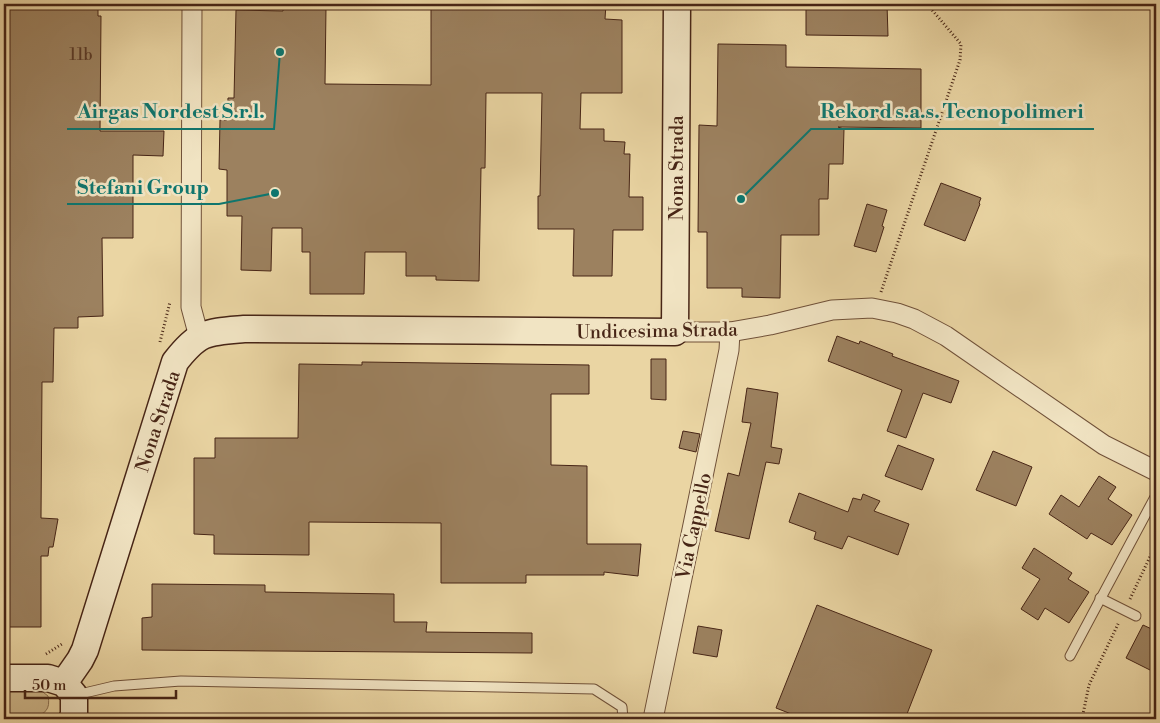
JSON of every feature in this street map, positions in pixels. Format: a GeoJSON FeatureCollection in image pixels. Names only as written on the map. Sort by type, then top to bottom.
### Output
{"type":"FeatureCollection","features":[{"type":"Feature","properties":{"kind":"street"},"geometry":{"type":"LineString","coordinates":[[192,4],[191,307],[199,337]]}},
{"type":"Feature","properties":{"kind":"street","name":"Nona Strada"},"geometry":{"type":"LineString","coordinates":[[675,332],[677,4]]}},
{"type":"Feature","properties":{"kind":"street"},"geometry":{"type":"LineString","coordinates":[[872,308],[914,318],[946,336],[1104,445],[1156,471]]}},
{"type":"Feature","properties":{"kind":"street","name":"Undicesima Strada"},"geometry":{"type":"LineString","coordinates":[[199,337],[219,331],[244,329],[730,332],[770,325],[832,310],[872,308]]}},
{"type":"Feature","properties":{"kind":"street","name":"Via Cappello"},"geometry":{"type":"LineString","coordinates":[[653,719],[725,369],[730,332]]}},
{"type":"Feature","properties":{"kind":"street","name":"Nona Strada"},"geometry":{"type":"LineString","coordinates":[[70,699],[80,660],[85,650],[176,362],[199,337]]}},
{"type":"Feature","properties":{"kind":"street"},"geometry":{"type":"LineString","coordinates":[[4,678],[48,678],[70,699]]}},
{"type":"Feature","properties":{"kind":"lane"},"geometry":{"type":"LineString","coordinates":[[1070,656],[1156,495]]}},
{"type":"Feature","properties":{"kind":"lane"},"geometry":{"type":"LineString","coordinates":[[1100,598],[1136,616]]}},
{"type":"Feature","properties":{"kind":"lane"},"geometry":{"type":"LineString","coordinates":[[70,699],[114,686],[181,681],[594,689],[622,707],[623,719]]}},
{"type":"Feature","properties":{"kind":"path"},"geometry":{"type":"LineString","coordinates":[[872,308],[884,284],[960,60],[961,44],[927,4]]}},
{"type":"Feature","properties":{"kind":"path"},"geometry":{"type":"LineString","coordinates":[[1082,719],[1089,685],[1156,544]]}},
{"type":"Feature","properties":{"kind":"path"},"geometry":{"type":"LineString","coordinates":[[40,658],[64,643]]}},
{"type":"Feature","properties":{"kind":"shaded area"},"geometry":{"type":"Polygon","coordinates":[[[4,689],[39,689],[48,696],[49,705],[46,711],[35,716],[4,716],[4,689]]]}},
{"type":"Feature","properties":{"kind":"building"},"geometry":{"type":"Polygon","coordinates":[[[431,4],[606,4],[605,19],[622,20],[622,93],[581,93],[580,129],[604,129],[604,141],[625,142],[624,154],[630,154],[629,197],[643,197],[643,230],[613,230],[612,276],[573,276],[574,229],[538,229],[542,93],[486,93],[485,168],[481,168],[479,281],[436,280],[436,276],[406,276],[406,252],[365,252],[364,294],[310,294],[310,252],[302,252],[302,228],[272,228],[271,271],[241,270],[242,216],[227,216],[227,170],[219,169],[220,120],[227,120],[228,98],[234,98],[236,10],[283,11],[283,6],[326,7],[325,84],[431,85],[431,4]]]}},
{"type":"Feature","properties":{"kind":"building"},"geometry":{"type":"Polygon","coordinates":[[[806,4],[887,4],[888,36],[806,35],[806,4]]]}},
{"type":"Feature","properties":{"kind":"building"},"geometry":{"type":"Polygon","coordinates":[[[4,5],[98,5],[98,16],[101,16],[100,131],[164,131],[163,156],[133,155],[133,238],[102,238],[103,316],[78,317],[78,328],[54,328],[53,382],[42,382],[41,518],[58,519],[53,547],[49,547],[48,556],[41,556],[41,627],[4,627],[4,5]]]}},
{"type":"Feature","properties":{"kind":"building"},"geometry":{"type":"Polygon","coordinates":[[[718,44],[786,45],[786,67],[921,69],[921,128],[838,127],[844,129],[843,164],[829,164],[828,199],[819,199],[819,235],[781,235],[780,298],[742,297],[742,288],[707,288],[707,232],[698,232],[699,125],[717,126],[718,44]]]}},
{"type":"Feature","properties":{"kind":"building"},"geometry":{"type":"Polygon","coordinates":[[[941,183],[981,198],[965,241],[924,225],[941,183]]]}},
{"type":"Feature","properties":{"kind":"building"},"geometry":{"type":"Polygon","coordinates":[[[867,204],[887,210],[876,252],[854,246],[867,204]]]}},
{"type":"Feature","properties":{"kind":"building"},"geometry":{"type":"Polygon","coordinates":[[[837,336],[859,344],[860,341],[893,354],[892,356],[959,381],[951,403],[923,393],[906,438],[887,431],[902,390],[828,361],[837,336]]]}},
{"type":"Feature","properties":{"kind":"building"},"geometry":{"type":"Polygon","coordinates":[[[651,359],[666,359],[666,400],[651,399],[651,359]]]}},
{"type":"Feature","properties":{"kind":"building"},"geometry":{"type":"Polygon","coordinates":[[[362,362],[589,365],[589,394],[551,394],[551,465],[587,466],[587,544],[641,544],[638,576],[604,572],[604,575],[526,575],[526,583],[441,583],[441,523],[309,522],[309,555],[214,554],[214,535],[194,534],[194,458],[215,458],[215,438],[298,438],[299,364],[362,365],[362,362]]]}},
{"type":"Feature","properties":{"kind":"building"},"geometry":{"type":"Polygon","coordinates":[[[747,388],[778,393],[771,447],[782,449],[779,464],[766,462],[749,539],[715,531],[728,473],[739,476],[751,423],[742,422],[747,388]]]}},
{"type":"Feature","properties":{"kind":"building"},"geometry":{"type":"Polygon","coordinates":[[[683,431],[700,434],[696,452],[679,448],[683,431]]]}},
{"type":"Feature","properties":{"kind":"building"},"geometry":{"type":"Polygon","coordinates":[[[898,445],[934,459],[922,490],[885,476],[898,445]]]}},
{"type":"Feature","properties":{"kind":"building"},"geometry":{"type":"Polygon","coordinates":[[[993,451],[1032,467],[1016,506],[976,490],[993,451]]]}},
{"type":"Feature","properties":{"kind":"building"},"geometry":{"type":"Polygon","coordinates":[[[1099,476],[1116,487],[1108,499],[1132,515],[1112,545],[1091,533],[1087,539],[1049,514],[1061,495],[1079,507],[1099,476]]]}},
{"type":"Feature","properties":{"kind":"building"},"geometry":{"type":"Polygon","coordinates":[[[799,493],[848,512],[853,498],[861,500],[863,494],[880,501],[874,511],[909,524],[898,555],[848,536],[842,549],[814,539],[816,532],[789,522],[799,493]]]}},
{"type":"Feature","properties":{"kind":"building"},"geometry":{"type":"Polygon","coordinates":[[[1034,548],[1072,573],[1068,579],[1089,592],[1069,623],[1045,608],[1038,620],[1021,609],[1040,579],[1022,568],[1034,548]]]}},
{"type":"Feature","properties":{"kind":"building"},"geometry":{"type":"Polygon","coordinates":[[[152,584],[265,585],[265,592],[394,594],[394,622],[427,622],[426,632],[532,633],[532,653],[142,650],[142,618],[152,617],[152,584]]]}},
{"type":"Feature","properties":{"kind":"building"},"geometry":{"type":"Polygon","coordinates":[[[817,605],[932,650],[905,719],[804,719],[776,708],[817,605]]]}},
{"type":"Feature","properties":{"kind":"building"},"geometry":{"type":"Polygon","coordinates":[[[1143,625],[1156,631],[1156,673],[1126,658],[1143,625]]]}},
{"type":"Feature","properties":{"kind":"building"},"geometry":{"type":"Polygon","coordinates":[[[698,626],[722,630],[717,657],[693,653],[698,626]]]}},
{"type":"Feature","properties":{"kind":"place","name":"Airgas Nordest S.r.l."},"geometry":{"type":"Point","coordinates":[280,52]}},
{"type":"Feature","properties":{"kind":"place","name":"Stefani Group"},"geometry":{"type":"Point","coordinates":[275,193]}},
{"type":"Feature","properties":{"kind":"place","name":"Rekord s.a.s. Tecnopolimeri"},"geometry":{"type":"Point","coordinates":[741,199]}}]}
